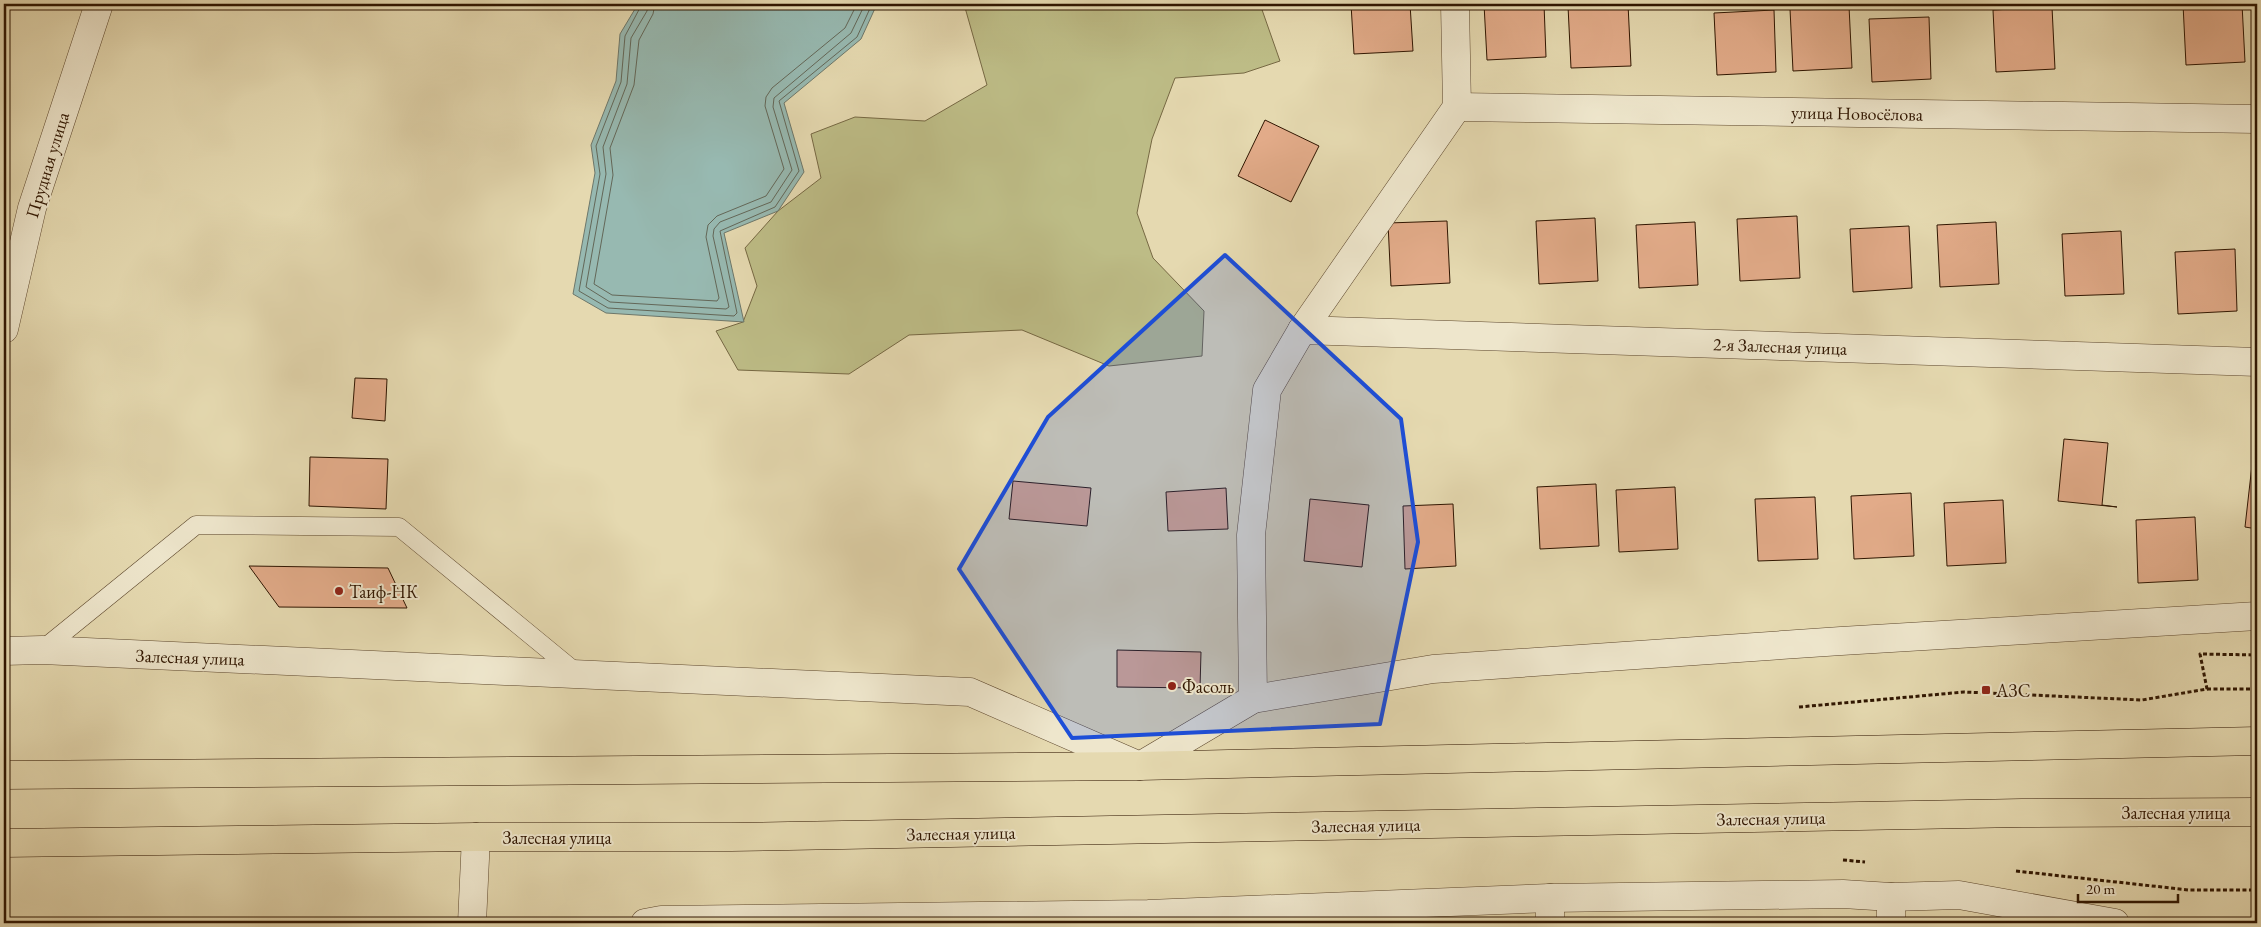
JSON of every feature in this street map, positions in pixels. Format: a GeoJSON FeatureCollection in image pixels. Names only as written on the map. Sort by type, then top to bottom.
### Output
{"type":"FeatureCollection","features":[{"type":"Feature","properties":{"kind":"main road","name":"Залесная улица"},"geometry":{"type":"LineString","coordinates":[[4,775],[1140,766],[2257,741]]}},
{"type":"Feature","properties":{"kind":"main road","name":"Залесная улица"},"geometry":{"type":"LineString","coordinates":[[4,843],[476,836],[751,837],[2022,813],[2257,812]]}},
{"type":"Feature","properties":{"kind":"street","name":"Прудная улица"},"geometry":{"type":"LineString","coordinates":[[4,329],[32,208],[99,4]]}},
{"type":"Feature","properties":{"kind":"street"},"geometry":{"type":"LineString","coordinates":[[1253,699],[1251,535],[1267,390],[1302,330],[1457,107],[1455,4]]}},
{"type":"Feature","properties":{"kind":"street","name":"улица Новосёлова"},"geometry":{"type":"LineString","coordinates":[[1457,107],[2257,119]]}},
{"type":"Feature","properties":{"kind":"street","name":"2-я Залесная улица"},"geometry":{"type":"LineString","coordinates":[[1302,330],[2257,362]]}},
{"type":"Feature","properties":{"kind":"street"},"geometry":{"type":"LineString","coordinates":[[1140,766],[1253,699],[1433,669],[1841,641],[2257,616]]}},
{"type":"Feature","properties":{"kind":"street","name":"Залесная улица"},"geometry":{"type":"LineString","coordinates":[[4,651],[42,650],[970,692],[1140,766]]}},
{"type":"Feature","properties":{"kind":"street"},"geometry":{"type":"LineString","coordinates":[[472,923],[476,836]]}},
{"type":"Feature","properties":{"kind":"street"},"geometry":{"type":"LineString","coordinates":[[656,922],[1148,919],[1550,911],[1843,894],[1891,910],[1959,895],[2115,923]]}},
{"type":"Feature","properties":{"kind":"lane"},"geometry":{"type":"LineString","coordinates":[[42,650],[196,525],[400,526],[578,674]]}},
{"type":"Feature","properties":{"kind":"path"},"geometry":{"type":"LineString","coordinates":[[2207,688],[2200,654],[2257,655]]}},
{"type":"Feature","properties":{"kind":"path"},"geometry":{"type":"LineString","coordinates":[[1799,707],[1964,692],[2142,700],[2207,688],[2257,689]]}},
{"type":"Feature","properties":{"kind":"path"},"geometry":{"type":"LineString","coordinates":[[2188,890],[2257,890]]}},
{"type":"Feature","properties":{"kind":"highlighted area"},"geometry":{"type":"Polygon","coordinates":[[[1225,255],[1401,419],[1418,542],[1380,724],[1072,738],[959,569],[1048,417],[1225,255]]]}},
{"type":"Feature","properties":{"kind":"shaded area"},"geometry":{"type":"Polygon","coordinates":[[[964,4],[1260,4],[1280,61],[1244,73],[1175,78],[1152,139],[1137,213],[1153,258],[1204,311],[1202,356],[1109,366],[1022,330],[909,335],[849,374],[738,370],[716,331],[743,322],[757,286],[745,248],[778,211],[821,178],[811,134],[855,117],[925,121],[987,85],[964,4]]]}},
{"type":"Feature","properties":{"kind":"water"},"geometry":{"type":"Polygon","coordinates":[[[638,4],[877,4],[861,39],[784,103],[804,172],[778,211],[724,233],[744,322],[606,313],[573,294],[595,173],[591,145],[616,81],[620,34],[638,4]]]}},
{"type":"Feature","properties":{"kind":"building"},"geometry":{"type":"Polygon","coordinates":[[[1351,4],[1410,4],[1413,51],[1354,54],[1351,4]]]}},
{"type":"Feature","properties":{"kind":"building"},"geometry":{"type":"Polygon","coordinates":[[[1484,4],[1544,4],[1546,57],[1487,60],[1484,4]]]}},
{"type":"Feature","properties":{"kind":"building"},"geometry":{"type":"Polygon","coordinates":[[[1628,4],[1631,66],[1571,68],[1568,6],[1628,4]]]}},
{"type":"Feature","properties":{"kind":"building"},"geometry":{"type":"Polygon","coordinates":[[[2183,4],[2242,4],[2245,62],[2186,65],[2183,4]]]}},
{"type":"Feature","properties":{"kind":"building"},"geometry":{"type":"Polygon","coordinates":[[[1849,6],[1852,68],[1793,71],[1790,9],[1849,6]]]}},
{"type":"Feature","properties":{"kind":"building"},"geometry":{"type":"Polygon","coordinates":[[[2052,7],[2055,69],[1996,72],[1993,10],[2052,7]]]}},
{"type":"Feature","properties":{"kind":"building"},"geometry":{"type":"Polygon","coordinates":[[[1774,10],[1776,72],[1717,75],[1714,13],[1774,10]]]}},
{"type":"Feature","properties":{"kind":"building"},"geometry":{"type":"Polygon","coordinates":[[[1929,17],[1931,79],[1872,82],[1869,19],[1929,17]]]}},
{"type":"Feature","properties":{"kind":"building"},"geometry":{"type":"Polygon","coordinates":[[[1265,120],[1319,146],[1291,202],[1238,176],[1265,120]]]}},
{"type":"Feature","properties":{"kind":"building"},"geometry":{"type":"Polygon","coordinates":[[[1797,216],[1800,278],[1740,281],[1737,219],[1797,216]]]}},
{"type":"Feature","properties":{"kind":"building"},"geometry":{"type":"Polygon","coordinates":[[[1595,218],[1598,281],[1539,284],[1536,221],[1595,218]]]}},
{"type":"Feature","properties":{"kind":"building"},"geometry":{"type":"Polygon","coordinates":[[[1447,221],[1450,283],[1391,286],[1388,223],[1447,221]]]}},
{"type":"Feature","properties":{"kind":"building"},"geometry":{"type":"Polygon","coordinates":[[[1695,222],[1698,285],[1639,288],[1636,225],[1695,222]]]}},
{"type":"Feature","properties":{"kind":"building"},"geometry":{"type":"Polygon","coordinates":[[[1996,222],[1999,284],[1940,287],[1937,225],[1996,222]]]}},
{"type":"Feature","properties":{"kind":"building"},"geometry":{"type":"Polygon","coordinates":[[[1909,226],[1912,288],[1853,292],[1850,229],[1909,226]]]}},
{"type":"Feature","properties":{"kind":"building"},"geometry":{"type":"Polygon","coordinates":[[[2121,231],[2124,294],[2065,296],[2062,234],[2121,231]]]}},
{"type":"Feature","properties":{"kind":"building"},"geometry":{"type":"Polygon","coordinates":[[[2235,249],[2237,311],[2178,314],[2175,252],[2235,249]]]}},
{"type":"Feature","properties":{"kind":"building"},"geometry":{"type":"Polygon","coordinates":[[[355,378],[387,379],[385,421],[352,418],[355,378]]]}},
{"type":"Feature","properties":{"kind":"building"},"geometry":{"type":"Polygon","coordinates":[[[2064,439],[2108,443],[2102,505],[2117,507],[2058,501],[2064,439]]]}},
{"type":"Feature","properties":{"kind":"building"},"geometry":{"type":"Polygon","coordinates":[[[310,457],[388,459],[386,509],[309,506],[310,457]]]}},
{"type":"Feature","properties":{"kind":"building"},"geometry":{"type":"Polygon","coordinates":[[[2252,465],[2257,466],[2257,529],[2245,527],[2252,465]]]}},
{"type":"Feature","properties":{"kind":"building"},"geometry":{"type":"Polygon","coordinates":[[[1013,481],[1091,488],[1087,526],[1009,519],[1013,481]]]}},
{"type":"Feature","properties":{"kind":"building"},"geometry":{"type":"Polygon","coordinates":[[[1596,484],[1599,546],[1540,549],[1537,487],[1596,484]]]}},
{"type":"Feature","properties":{"kind":"building"},"geometry":{"type":"Polygon","coordinates":[[[1675,487],[1678,549],[1619,552],[1616,490],[1675,487]]]}},
{"type":"Feature","properties":{"kind":"building"},"geometry":{"type":"Polygon","coordinates":[[[1226,488],[1228,529],[1168,531],[1166,492],[1226,488]]]}},
{"type":"Feature","properties":{"kind":"building"},"geometry":{"type":"Polygon","coordinates":[[[1911,493],[1914,556],[1854,559],[1851,496],[1911,493]]]}},
{"type":"Feature","properties":{"kind":"building"},"geometry":{"type":"Polygon","coordinates":[[[1815,497],[1818,559],[1758,561],[1755,499],[1815,497]]]}},
{"type":"Feature","properties":{"kind":"building"},"geometry":{"type":"Polygon","coordinates":[[[1310,499],[1369,505],[1362,567],[1304,561],[1310,499]]]}},
{"type":"Feature","properties":{"kind":"building"},"geometry":{"type":"Polygon","coordinates":[[[2003,500],[2006,563],[1947,566],[1944,503],[2003,500]]]}},
{"type":"Feature","properties":{"kind":"building"},"geometry":{"type":"Polygon","coordinates":[[[1453,504],[1456,566],[1405,569],[1403,506],[1453,504]]]}},
{"type":"Feature","properties":{"kind":"building"},"geometry":{"type":"Polygon","coordinates":[[[2195,517],[2198,580],[2138,583],[2136,520],[2195,517]]]}},
{"type":"Feature","properties":{"kind":"building"},"geometry":{"type":"Polygon","coordinates":[[[249,566],[388,568],[407,608],[279,607],[249,566]]]}},
{"type":"Feature","properties":{"kind":"building"},"geometry":{"type":"Polygon","coordinates":[[[1117,650],[1201,652],[1200,688],[1117,687],[1117,650]]]}},
{"type":"Feature","properties":{"kind":"place","name":"Таиф-НК"},"geometry":{"type":"Point","coordinates":[339,591]}},
{"type":"Feature","properties":{"kind":"place","name":"Фасоль"},"geometry":{"type":"Point","coordinates":[1172,686]}},
{"type":"Feature","properties":{"kind":"place","name":"АЗС"},"geometry":{"type":"Point","coordinates":[1986,690]}}]}
